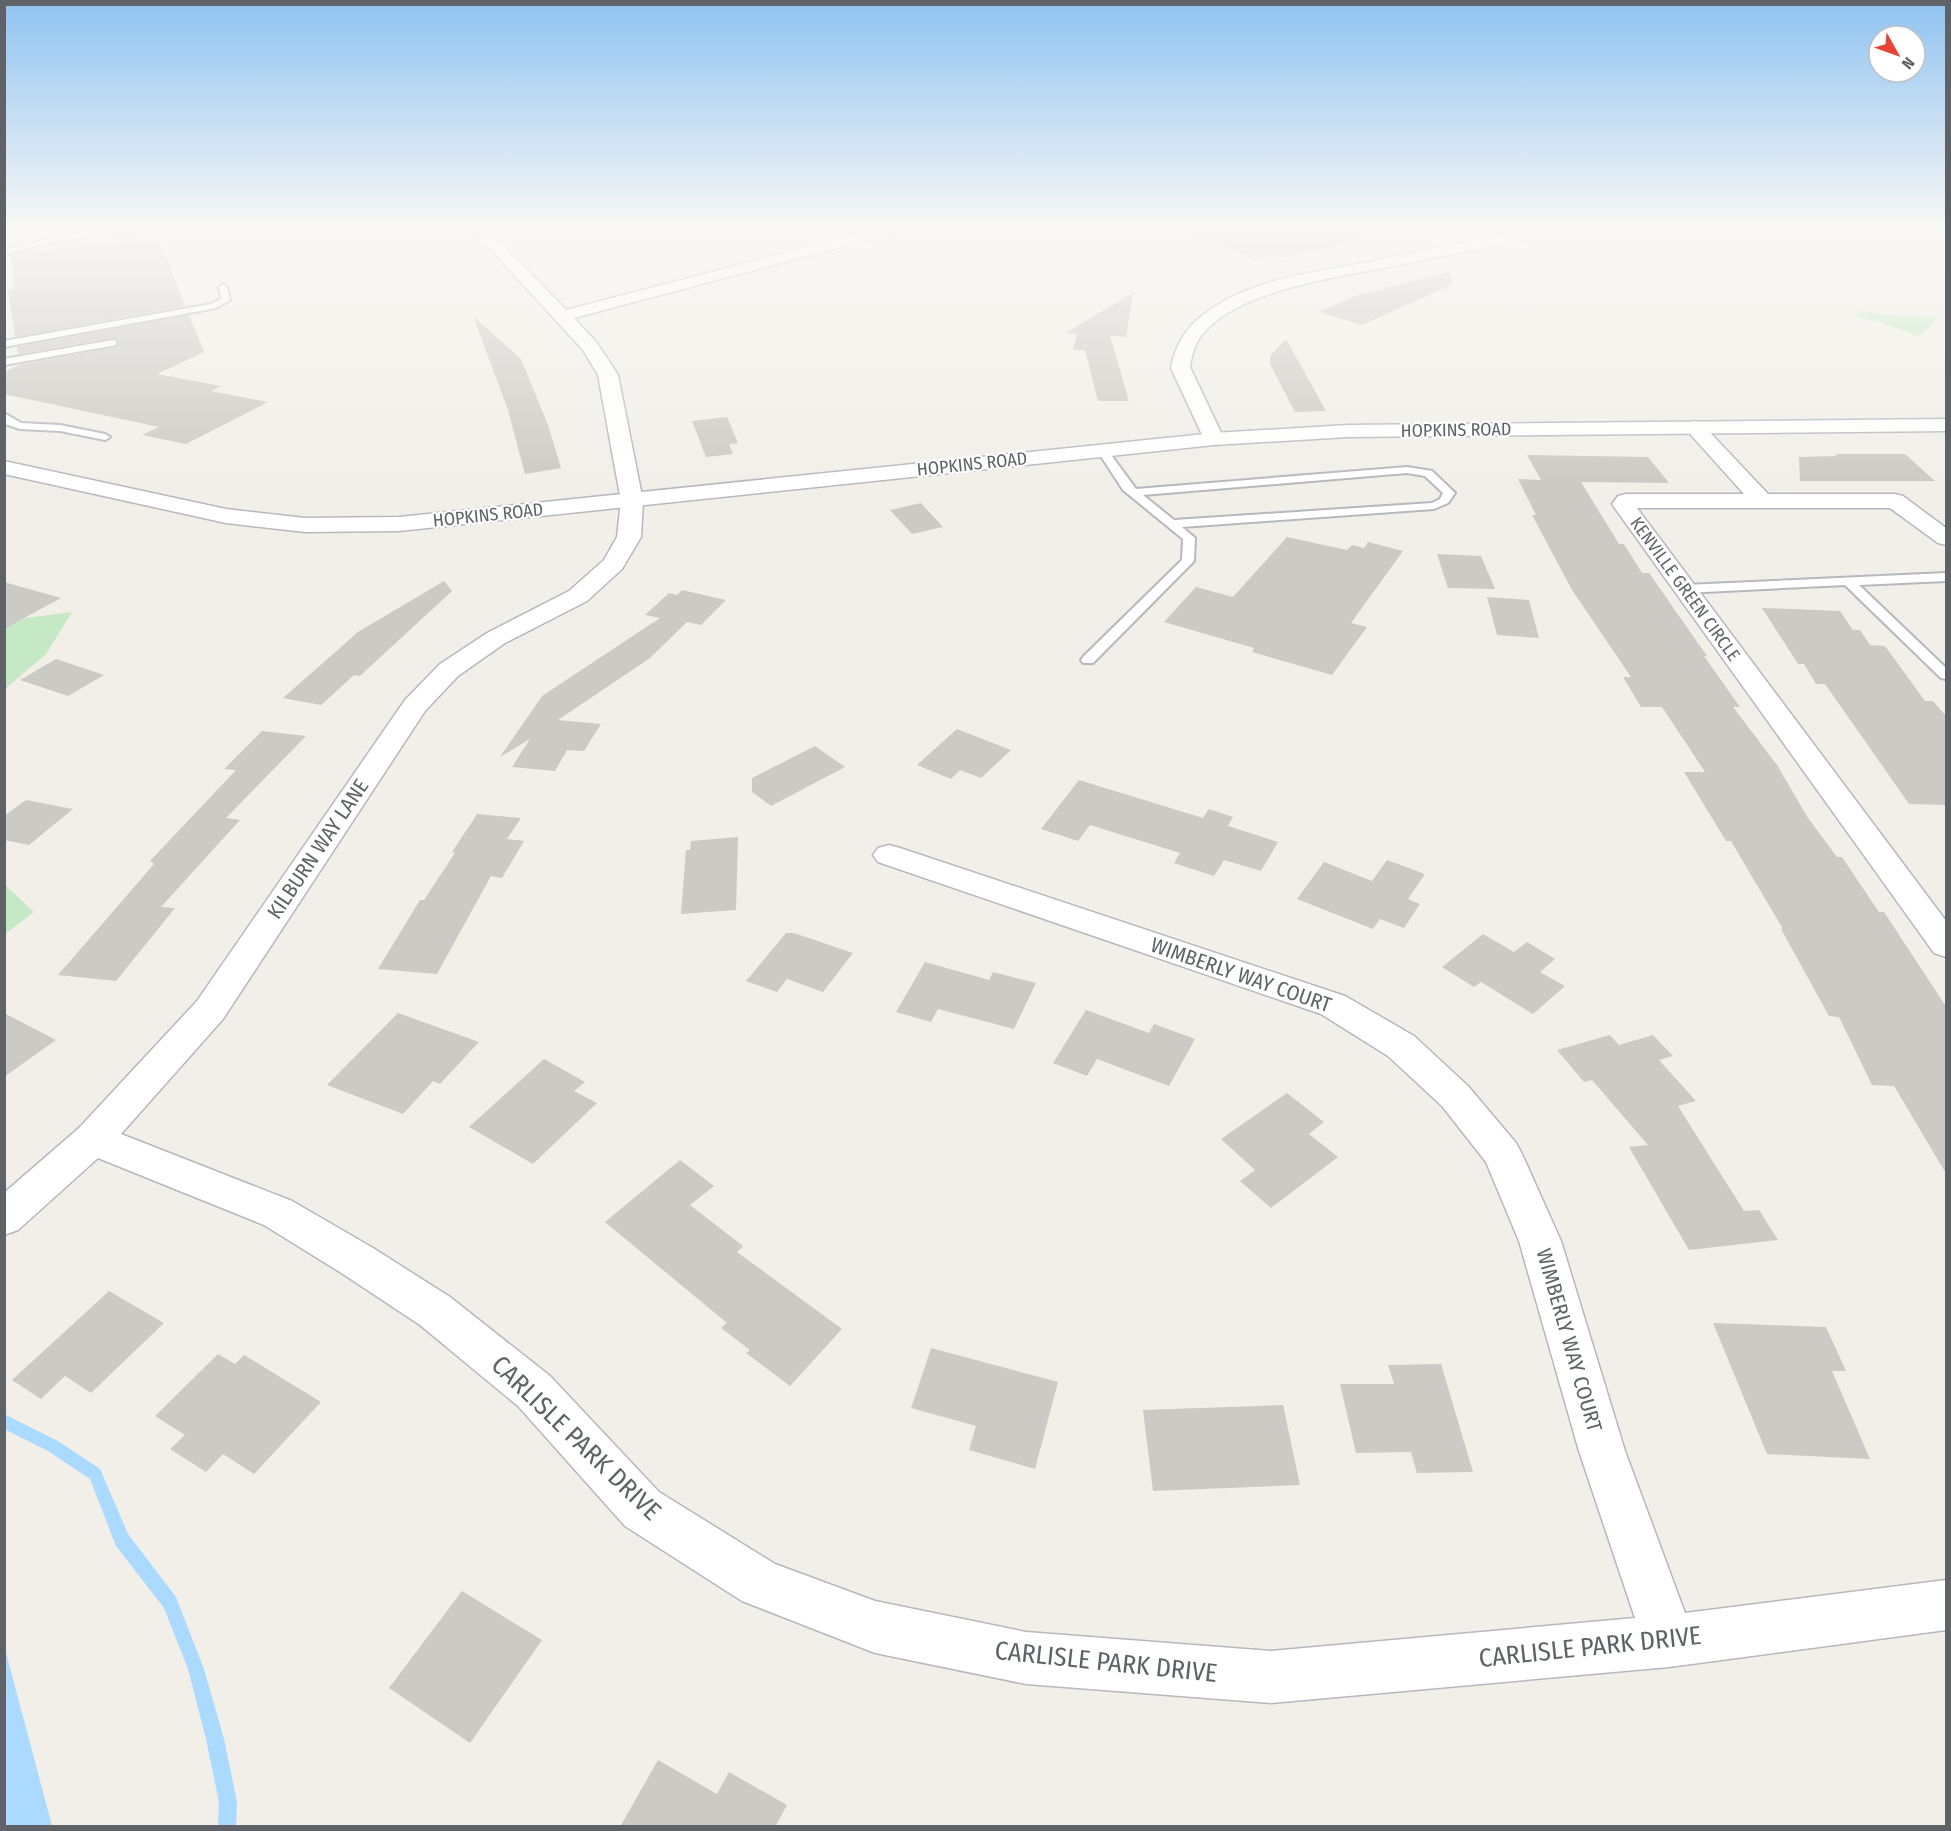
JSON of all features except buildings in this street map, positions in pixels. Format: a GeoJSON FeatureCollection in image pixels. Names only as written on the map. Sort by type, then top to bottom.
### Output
{"type":"FeatureCollection","features":[{"type":"Feature","properties":{"kind":"street"},"geometry":{"type":"LineString","coordinates":[[563,316],[569,314]]}},
{"type":"Feature","properties":{"kind":"street"},"geometry":{"type":"LineString","coordinates":[[1214,439],[1180,369],[1184,350],[1193,333],[1215,314]]}},
{"type":"Feature","properties":{"kind":"street","name":"KILBURN WAY LANE"},"geometry":{"type":"LineString","coordinates":[[4,1218],[93,1139],[210,1010],[415,706],[449,670],[496,638],[578,596],[614,564],[629,537],[632,501],[615,404],[608,375],[591,347],[563,316]]}},
{"type":"Feature","properties":{"kind":"street","name":"HOPKINS ROAD"},"geometry":{"type":"LineString","coordinates":[[4,468],[226,516],[305,525],[399,524],[1214,439],[1348,431],[1947,425]]}},
{"type":"Feature","properties":{"kind":"street"},"geometry":{"type":"LineString","coordinates":[[1694,427],[1762,501]]}},
{"type":"Feature","properties":{"kind":"street","name":"KENVILLE GREEN CIRCLE"},"geometry":{"type":"LineString","coordinates":[[1947,538],[1895,501],[1626,501],[1623,504],[1947,945]]}},
{"type":"Feature","properties":{"kind":"street","name":"WIMBERLY WAY COURT"},"geometry":{"type":"LineString","coordinates":[[889,855],[1333,1005],[1401,1046],[1455,1096],[1502,1154],[1540,1241],[1602,1451],[1669,1641]]}},
{"type":"Feature","properties":{"kind":"street","name":"CARLISLE PARK DRIVE"},"geometry":{"type":"LineString","coordinates":[[93,1139],[278,1213],[358,1261],[435,1311],[534,1391],[642,1509],[759,1583],[875,1628],[1026,1658],[1271,1677],[1669,1641],[1947,1605]]}},
{"type":"Feature","properties":{"kind":"lane"},"geometry":{"type":"LineString","coordinates":[[4,344],[167,314]]}},
{"type":"Feature","properties":{"kind":"lane"},"geometry":{"type":"LineString","coordinates":[[4,362],[113,343]]}},
{"type":"Feature","properties":{"kind":"lane"},"geometry":{"type":"LineString","coordinates":[[4,416],[9,422],[20,426],[60,428],[105,436]]}},
{"type":"Feature","properties":{"kind":"lane"},"geometry":{"type":"LineString","coordinates":[[1088,660],[1188,561],[1189,538],[1133,493],[1102,450]]}},
{"type":"Feature","properties":{"kind":"lane"},"geometry":{"type":"LineString","coordinates":[[1133,493],[1407,470],[1428,473],[1449,493],[1444,501],[1434,506],[1172,524]]}},
{"type":"Feature","properties":{"kind":"lane"},"geometry":{"type":"LineString","coordinates":[[1686,589],[1947,577]]}},
{"type":"Feature","properties":{"kind":"lane"},"geometry":{"type":"LineString","coordinates":[[1849,582],[1947,675]]}},
{"type":"Feature","properties":{"kind":"green space"},"geometry":{"type":"Polygon","coordinates":[[[1857,314],[1881,314],[1937,317],[1925,332],[1918,336],[1876,321],[1855,317],[1857,314]]]}},
{"type":"Feature","properties":{"kind":"green space"},"geometry":{"type":"Polygon","coordinates":[[[72,612],[46,654],[5,689],[4,621],[72,612]]]}},
{"type":"Feature","properties":{"kind":"green space"},"geometry":{"type":"Polygon","coordinates":[[[5,885],[34,912],[5,934],[5,885]]]}},
{"type":"Feature","properties":{"kind":"water"},"geometry":{"type":"Polygon","coordinates":[[[5,1649],[52,1826],[5,1826],[5,1649]]]}},
{"type":"Feature","properties":{"kind":"waterway"},"geometry":{"type":"LineString","coordinates":[[4,1421],[53,1446],[95,1474],[122,1540],[170,1603],[196,1669],[215,1739],[228,1802],[227,1826]]}}]}
